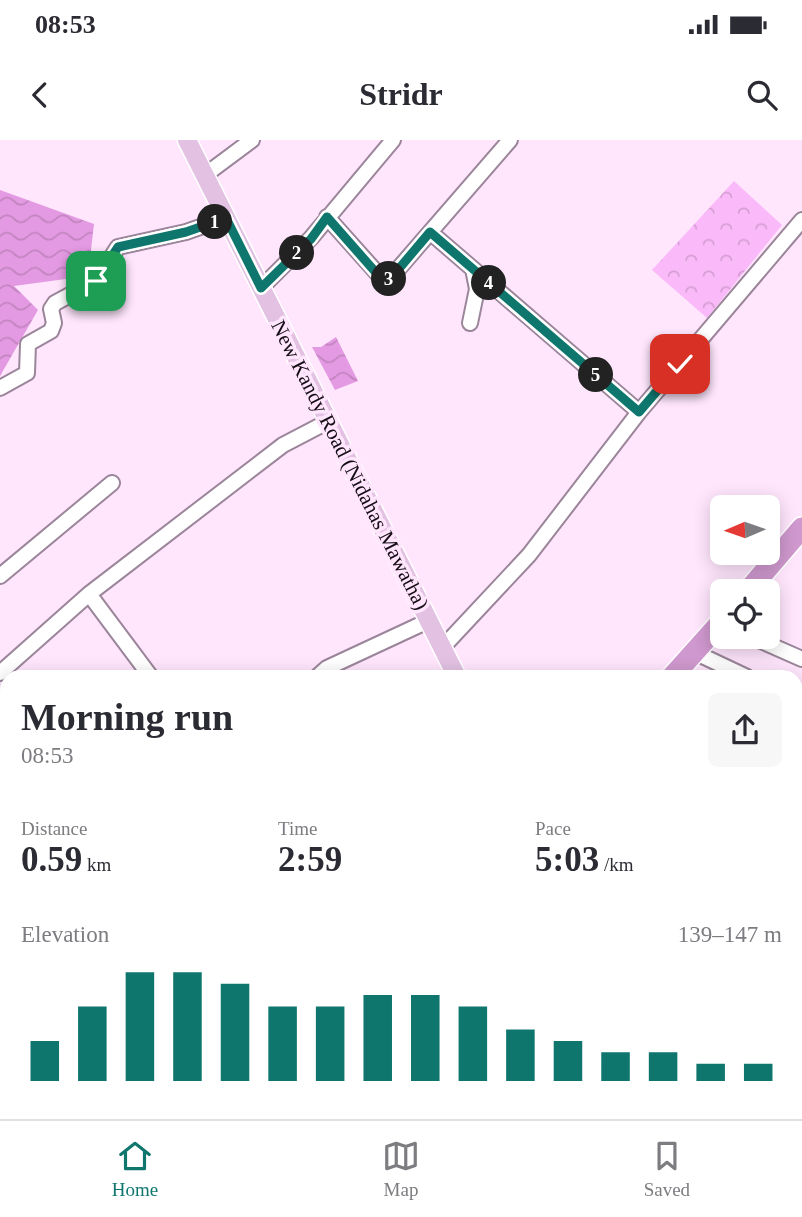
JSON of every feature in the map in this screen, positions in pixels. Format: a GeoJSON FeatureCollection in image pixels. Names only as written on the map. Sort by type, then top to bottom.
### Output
{"type":"FeatureCollection","features":[{"type":"Feature","properties":{"kind":"highway"},"geometry":{"type":"LineString","coordinates":[[758,579],[802,528]]}},
{"type":"Feature","properties":{"kind":"highway"},"geometry":{"type":"LineString","coordinates":[[678,670],[710,635]]}},
{"type":"Feature","properties":{"kind":"main road","name":"New Kandy Road (Nidahas Mawatha)"},"geometry":{"type":"LineString","coordinates":[[187,140],[453,670]]}},
{"type":"Feature","properties":{"kind":"street"},"geometry":{"type":"LineString","coordinates":[[205,176],[252,140]]}},
{"type":"Feature","properties":{"kind":"street"},"geometry":{"type":"LineString","coordinates":[[261,288],[311,239],[393,140]]}},
{"type":"Feature","properties":{"kind":"street"},"geometry":{"type":"LineString","coordinates":[[327,217],[386,284],[510,140]]}},
{"type":"Feature","properties":{"kind":"street"},"geometry":{"type":"LineString","coordinates":[[0,388],[27,373],[28,344],[51,331],[54,323],[51,309],[55,303],[96,281],[118,247],[186,232],[226,218]]}},
{"type":"Feature","properties":{"kind":"street"},"geometry":{"type":"LineString","coordinates":[[442,648],[529,555],[639,412],[802,220]]}},
{"type":"Feature","properties":{"kind":"street"},"geometry":{"type":"LineString","coordinates":[[430,232],[639,412]]}},
{"type":"Feature","properties":{"kind":"street"},"geometry":{"type":"LineString","coordinates":[[470,323],[477,289],[473,269]]}},
{"type":"Feature","properties":{"kind":"street"},"geometry":{"type":"LineString","coordinates":[[3,670],[89,594],[283,445],[329,421]]}},
{"type":"Feature","properties":{"kind":"street"},"geometry":{"type":"LineString","coordinates":[[0,576],[112,483]]}},
{"type":"Feature","properties":{"kind":"street"},"geometry":{"type":"LineString","coordinates":[[89,594],[146,670]]}},
{"type":"Feature","properties":{"kind":"street"},"geometry":{"type":"LineString","coordinates":[[325,670],[428,621]]}},
{"type":"Feature","properties":{"kind":"street"},"geometry":{"type":"LineString","coordinates":[[779,649],[802,659]]}},
{"type":"Feature","properties":{"kind":"street"},"geometry":{"type":"LineString","coordinates":[[694,653],[732,670]]}},
{"type":"Feature","properties":{"kind":"green space"},"geometry":{"type":"Polygon","coordinates":[[[734,181],[782,225],[707,318],[652,270],[734,181]]]}},
{"type":"Feature","properties":{"kind":"water"},"geometry":{"type":"Polygon","coordinates":[[[0,190],[94,224],[88,276],[14,286],[38,310],[0,376],[0,190]]]}},
{"type":"Feature","properties":{"kind":"water"},"geometry":{"type":"Polygon","coordinates":[[[336,337],[358,381],[335,390],[312,347],[321,347],[336,337]]]}},
{"type":"Feature","properties":{"kind":"route"},"geometry":{"type":"LineString","coordinates":[[96,281],[111,253],[118,247],[186,232],[226,218],[261,288],[311,239],[327,217],[386,284],[430,232],[639,412],[680,364]]}}]}
